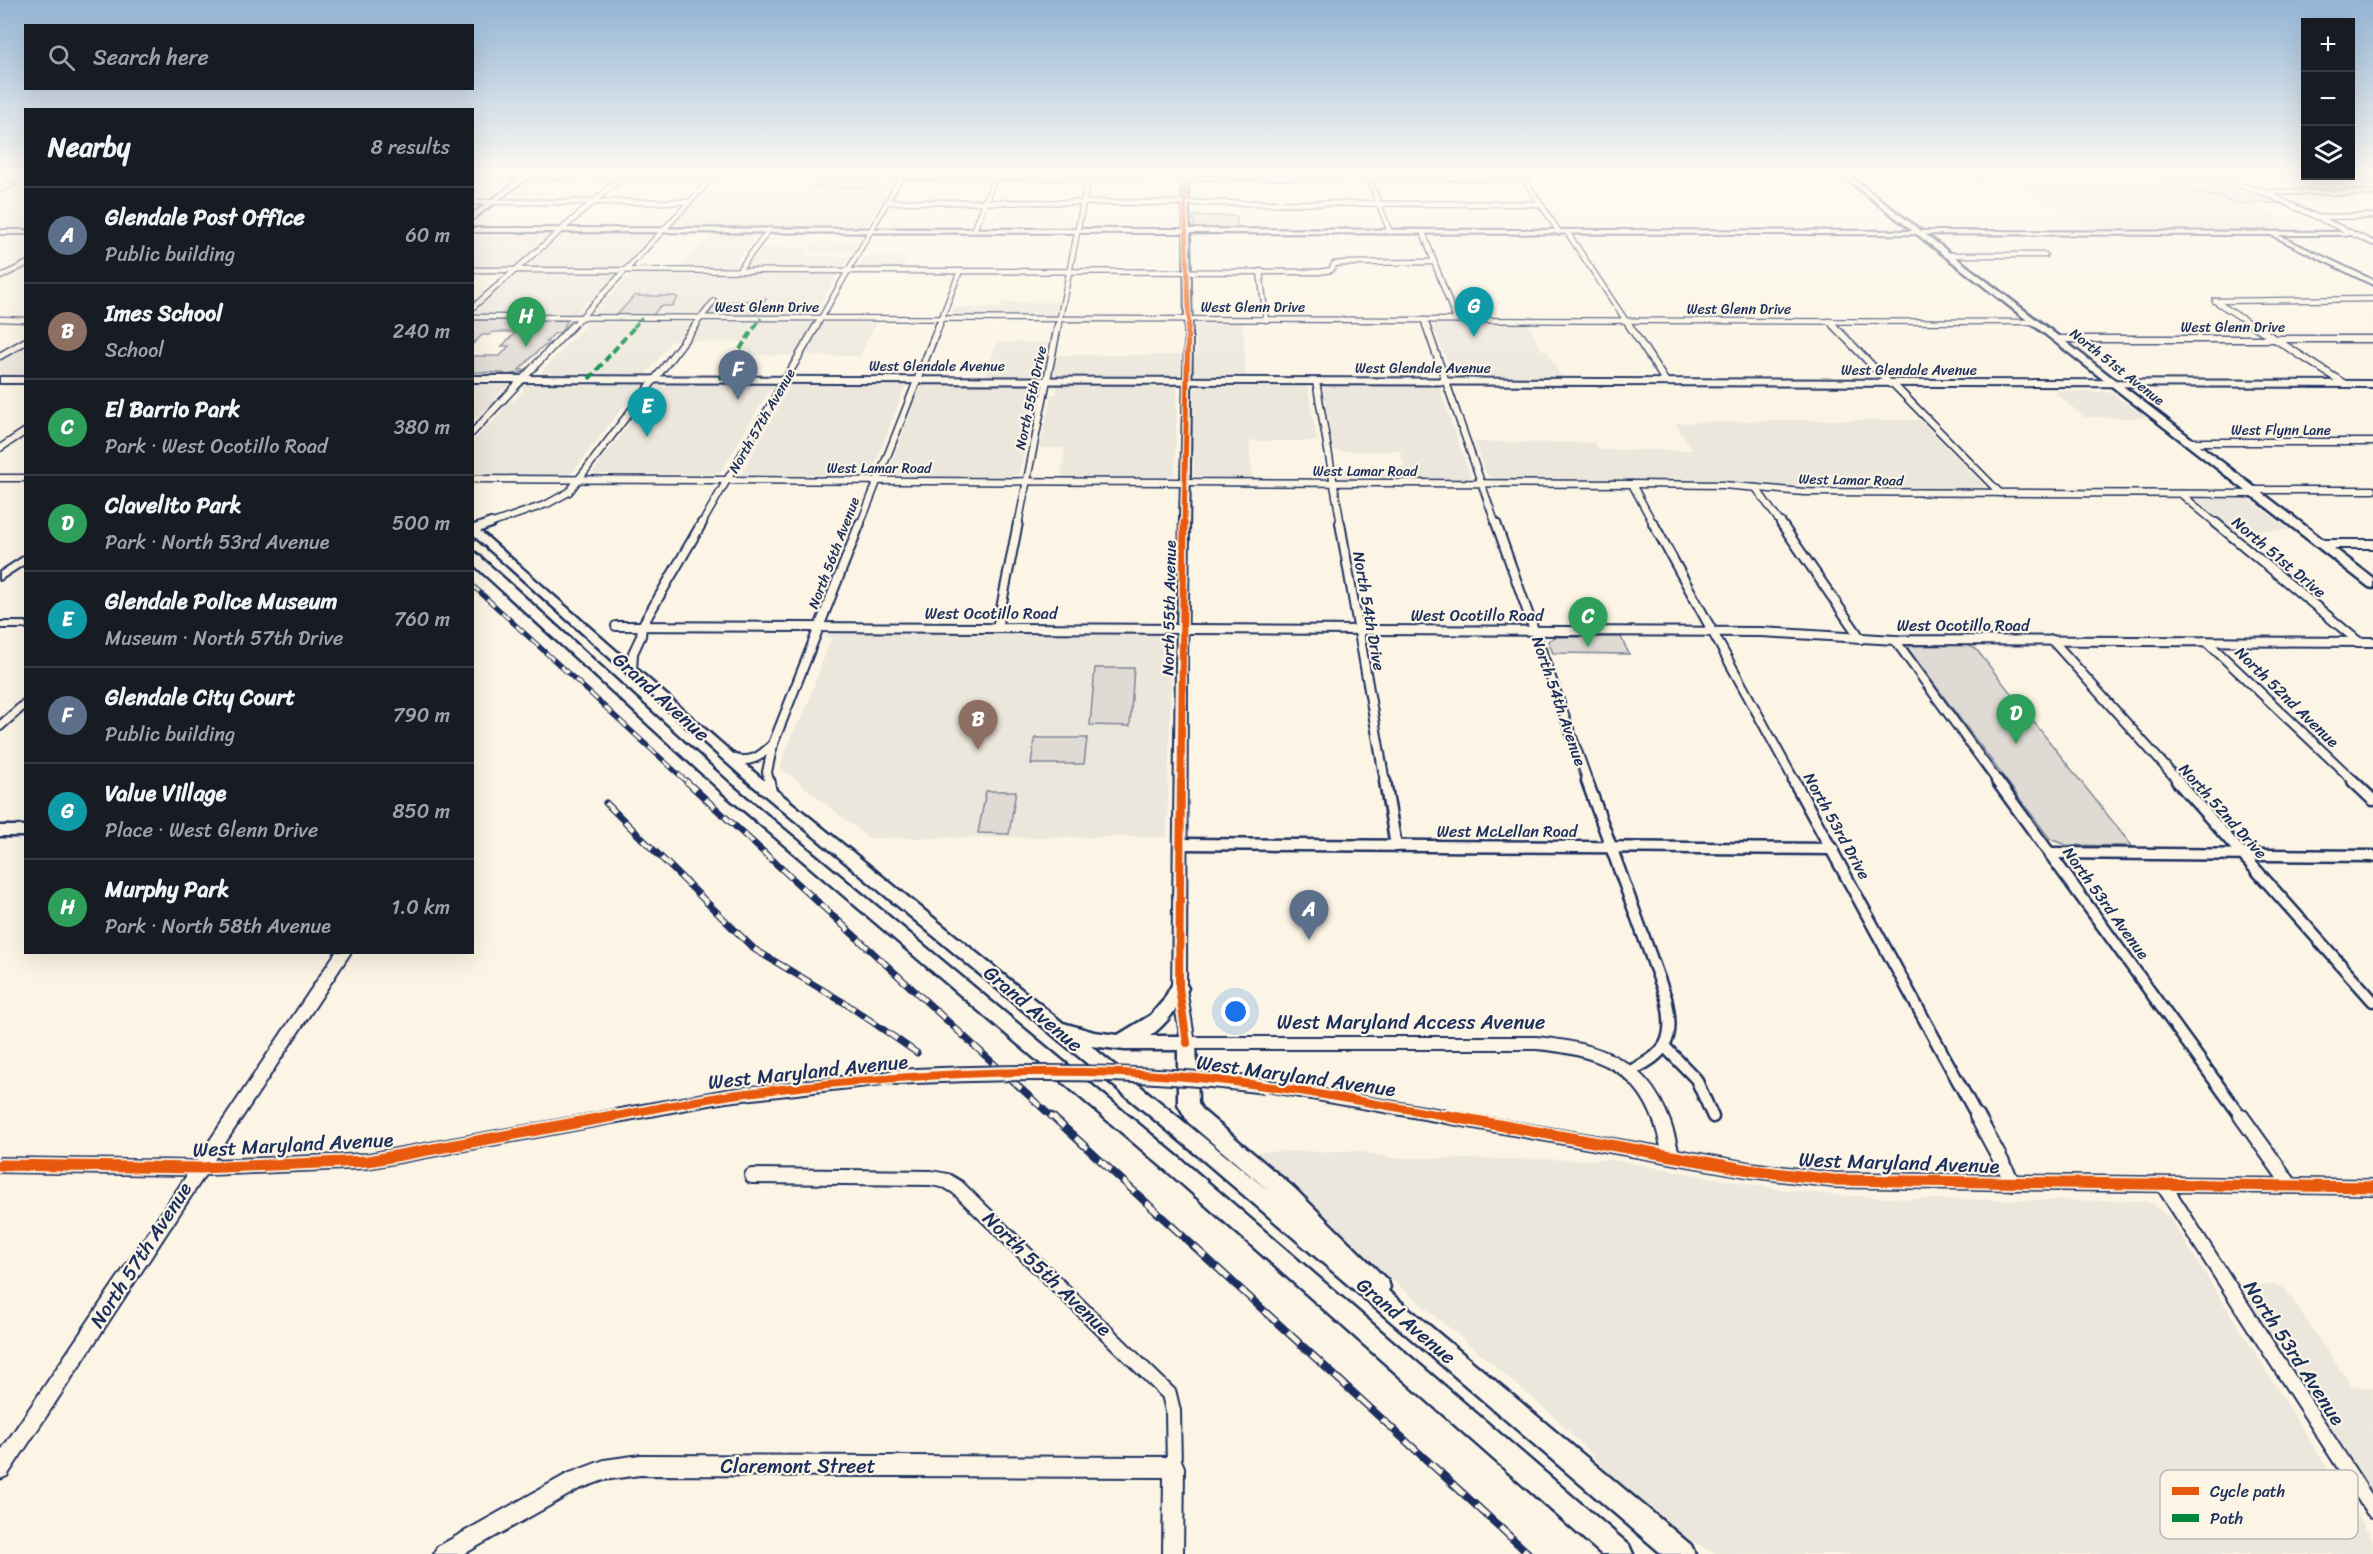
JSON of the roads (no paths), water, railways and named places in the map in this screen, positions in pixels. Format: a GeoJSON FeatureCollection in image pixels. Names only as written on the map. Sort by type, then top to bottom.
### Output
{"type":"FeatureCollection","features":[{"type":"Feature","properties":{"kind":"main road","name":"North 51st Avenue"},"geometry":{"type":"LineString","coordinates":[[1937,247],[2373,584]]}},
{"type":"Feature","properties":{"kind":"main road","name":"West Glendale Avenue"},"geometry":{"type":"LineString","coordinates":[[474,379],[2373,384]]}},
{"type":"Feature","properties":{"kind":"main road"},"geometry":{"type":"LineString","coordinates":[[0,380],[24,380]]}},
{"type":"Feature","properties":{"kind":"main road","name":"Grand Avenue"},"geometry":{"type":"LineString","coordinates":[[474,530],[771,793],[1203,1148],[1682,1554]]}},
{"type":"Feature","properties":{"kind":"main road","name":"Grand Avenue"},"geometry":{"type":"LineString","coordinates":[[474,558],[726,788],[1191,1180],[1620,1554]]}},
{"type":"Feature","properties":{"kind":"main road"},"geometry":{"type":"LineString","coordinates":[[0,578],[24,560]]}},
{"type":"Feature","properties":{"kind":"main road"},"geometry":{"type":"LineString","coordinates":[[1121,1042],[1139,1034],[1158,1021],[1171,1005],[1179,988]]}},
{"type":"Feature","properties":{"kind":"main road"},"geometry":{"type":"LineString","coordinates":[[1044,1018],[1085,1037],[1103,1041],[1187,1043],[1188,1104],[1195,1116],[1287,1194],[1326,1231],[1434,1345]]}},
{"type":"Feature","properties":{"kind":"street"},"geometry":{"type":"LineString","coordinates":[[474,306],[542,247]]}},
{"type":"Feature","properties":{"kind":"street"},"geometry":{"type":"LineString","coordinates":[[474,431],[649,247]]}},
{"type":"Feature","properties":{"kind":"street"},"geometry":{"type":"LineString","coordinates":[[739,270],[757,247]]}},
{"type":"Feature","properties":{"kind":"street","name":"North 57th Avenue"},"geometry":{"type":"LineString","coordinates":[[632,672],[633,653],[641,636],[642,626],[862,247]]}},
{"type":"Feature","properties":{"kind":"street","name":"North 55th Drive"},"geometry":{"type":"LineString","coordinates":[[997,628],[1076,247]]}},
{"type":"Feature","properties":{"kind":"street","name":"North 55th Avenue"},"geometry":{"type":"LineString","coordinates":[[1187,1043],[1179,988],[1188,247]]}},
{"type":"Feature","properties":{"kind":"street"},"geometry":{"type":"LineString","coordinates":[[1429,247],[1456,320]]}},
{"type":"Feature","properties":{"kind":"street"},"geometry":{"type":"LineString","coordinates":[[1573,247],[1666,382]]}},
{"type":"Feature","properties":{"kind":"street"},"geometry":{"type":"LineString","coordinates":[[2299,247],[2373,283]]}},
{"type":"Feature","properties":{"kind":"street"},"geometry":{"type":"LineString","coordinates":[[1947,255],[2045,255]]}},
{"type":"Feature","properties":{"kind":"street"},"geometry":{"type":"LineString","coordinates":[[474,270],[1327,272],[1334,264],[1434,261]]}},
{"type":"Feature","properties":{"kind":"street"},"geometry":{"type":"LineString","coordinates":[[0,277],[24,265]]}},
{"type":"Feature","properties":{"kind":"street"},"geometry":{"type":"LineString","coordinates":[[0,271],[24,271]]}},
{"type":"Feature","properties":{"kind":"street","name":"North 56th Avenue"},"geometry":{"type":"LineString","coordinates":[[771,793],[767,772],[773,744],[960,271]]}},
{"type":"Feature","properties":{"kind":"street"},"geometry":{"type":"LineString","coordinates":[[1260,271],[1266,320]]}},
{"type":"Feature","properties":{"kind":"street"},"geometry":{"type":"LineString","coordinates":[[2345,384],[2215,302],[2232,299],[2373,299]]}},
{"type":"Feature","properties":{"kind":"street"},"geometry":{"type":"LineString","coordinates":[[474,529],[558,499],[569,492],[714,301]]}},
{"type":"Feature","properties":{"kind":"street","name":"West Glenn Drive"},"geometry":{"type":"LineString","coordinates":[[474,317],[2033,322]]}},
{"type":"Feature","properties":{"kind":"street"},"geometry":{"type":"LineString","coordinates":[[0,320],[24,320]]}},
{"type":"Feature","properties":{"kind":"street","name":"North 54th Avenue"},"geometry":{"type":"LineString","coordinates":[[1424,320],[1666,998],[1672,1035],[1666,1048]]}},
{"type":"Feature","properties":{"kind":"street"},"geometry":{"type":"LineString","coordinates":[[1829,321],[2001,493]]}},
{"type":"Feature","properties":{"kind":"street","name":"West Glenn Drive"},"geometry":{"type":"LineString","coordinates":[[2057,339],[2373,339]]}},
{"type":"Feature","properties":{"kind":"street"},"geometry":{"type":"LineString","coordinates":[[0,356],[24,342]]}},
{"type":"Feature","properties":{"kind":"street","name":"North 54th Drive"},"geometry":{"type":"LineString","coordinates":[[1316,381],[1396,846]]}},
{"type":"Feature","properties":{"kind":"street"},"geometry":{"type":"LineString","coordinates":[[0,448],[24,432]]}},
{"type":"Feature","properties":{"kind":"street","name":"West Flynn Lane"},"geometry":{"type":"LineString","coordinates":[[2190,442],[2373,442]]}},
{"type":"Feature","properties":{"kind":"street"},"geometry":{"type":"LineString","coordinates":[[0,478],[24,478]]}},
{"type":"Feature","properties":{"kind":"street","name":"West Lamar Road"},"geometry":{"type":"LineString","coordinates":[[474,479],[1632,484],[1804,492],[2181,494],[2373,490]]}},
{"type":"Feature","properties":{"kind":"street","name":"North 53rd Drive"},"geometry":{"type":"LineString","coordinates":[[1632,484],[1833,849],[2013,1184]]}},
{"type":"Feature","properties":{"kind":"street"},"geometry":{"type":"LineString","coordinates":[[1756,488],[1861,639]]}},
{"type":"Feature","properties":{"kind":"street","name":"North 51st Drive"},"geometry":{"type":"LineString","coordinates":[[2181,494],[2359,642]]}},
{"type":"Feature","properties":{"kind":"street"},"geometry":{"type":"LineString","coordinates":[[2321,544],[2373,544]]}},
{"type":"Feature","properties":{"kind":"street"},"geometry":{"type":"LineString","coordinates":[[0,625],[24,625]]}},
{"type":"Feature","properties":{"kind":"street","name":"West Ocotillo Road"},"geometry":{"type":"LineString","coordinates":[[616,626],[1534,630],[1794,634],[1895,640],[2373,642]]}},
{"type":"Feature","properties":{"kind":"street","name":"North 53rd Avenue"},"geometry":{"type":"LineString","coordinates":[[1895,640],[2290,1186]]}},
{"type":"Feature","properties":{"kind":"street","name":"North 52nd Drive"},"geometry":{"type":"LineString","coordinates":[[2052,640],[2373,1001]]}},
{"type":"Feature","properties":{"kind":"street","name":"North 52nd Avenue"},"geometry":{"type":"LineString","coordinates":[[2206,641],[2373,800]]}},
{"type":"Feature","properties":{"kind":"street"},"geometry":{"type":"LineString","coordinates":[[0,726],[24,705]]}},
{"type":"Feature","properties":{"kind":"street"},"geometry":{"type":"LineString","coordinates":[[728,756],[743,762],[755,760],[773,744]]}},
{"type":"Feature","properties":{"kind":"street"},"geometry":{"type":"LineString","coordinates":[[0,831],[24,831]]}},
{"type":"Feature","properties":{"kind":"street","name":"West McLellan Road"},"geometry":{"type":"LineString","coordinates":[[1181,844],[1833,849]]}},
{"type":"Feature","properties":{"kind":"street"},"geometry":{"type":"LineString","coordinates":[[2050,853],[2373,856]]}},
{"type":"Feature","properties":{"kind":"street","name":"North 57th Avenue"},"geometry":{"type":"LineString","coordinates":[[0,1469],[343,954]]}},
{"type":"Feature","properties":{"kind":"street","name":"West Maryland Access Avenue"},"geometry":{"type":"LineString","coordinates":[[1187,1043],[1559,1044],[1599,1054],[1630,1071]]}},
{"type":"Feature","properties":{"kind":"street"},"geometry":{"type":"LineString","coordinates":[[1671,1155],[1668,1132],[1656,1104],[1646,1087],[1630,1071],[1649,1063],[1666,1048],[1688,1066],[1701,1086],[1713,1117]]}},
{"type":"Feature","properties":{"kind":"street","name":"West Maryland Avenue"},"geometry":{"type":"LineString","coordinates":[[0,1165],[199,1168],[368,1161],[737,1094],[893,1077],[1023,1072],[1113,1073],[1230,1081],[1529,1130],[1770,1173],[1833,1180],[2373,1187]]}},
{"type":"Feature","properties":{"kind":"street","name":"North 55th Avenue"},"geometry":{"type":"LineString","coordinates":[[752,1176],[931,1178],[947,1181],[957,1186],[1169,1394],[1173,1411],[1173,1554]]}},
{"type":"Feature","properties":{"kind":"street","name":"North 53rd Avenue"},"geometry":{"type":"LineString","coordinates":[[2163,1186],[2347,1470]]}},
{"type":"Feature","properties":{"kind":"street","name":"Claremont Street"},"geometry":{"type":"LineString","coordinates":[[444,1554],[574,1481],[604,1470],[628,1467],[1174,1467]]}},
{"type":"Feature","properties":{"kind":"street","name":"North 53rd Avenue"},"geometry":{"type":"LineString","coordinates":[[2358,1487],[2373,1510]]}},
{"type":"Feature","properties":{"kind":"railway"},"geometry":{"type":"LineString","coordinates":[[474,587],[687,782]]}},
{"type":"Feature","properties":{"kind":"railway"},"geometry":{"type":"LineString","coordinates":[[686,781],[1053,1118]]}},
{"type":"Feature","properties":{"kind":"railway"},"geometry":{"type":"LineString","coordinates":[[606,803],[754,949],[848,1005],[917,1053]]}},
{"type":"Feature","properties":{"kind":"railway"},"geometry":{"type":"LineString","coordinates":[[1052,1116],[1529,1554]]}},
{"type":"Feature","properties":{"kind":"place","name":"Value Village"},"geometry":{"type":"Point","coordinates":[1474,337]}},
{"type":"Feature","properties":{"kind":"place","name":"Murphy Park"},"geometry":{"type":"Point","coordinates":[526,347]}},
{"type":"Feature","properties":{"kind":"place","name":"Glendale City Court"},"geometry":{"type":"Point","coordinates":[738,400]}},
{"type":"Feature","properties":{"kind":"place","name":"Glendale Police Museum"},"geometry":{"type":"Point","coordinates":[647,437]}},
{"type":"Feature","properties":{"kind":"place","name":"El Barrio Park"},"geometry":{"type":"Point","coordinates":[1588,647]}},
{"type":"Feature","properties":{"kind":"place","name":"Clavelito Park"},"geometry":{"type":"Point","coordinates":[2016,744]}},
{"type":"Feature","properties":{"kind":"place","name":"Imes School"},"geometry":{"type":"Point","coordinates":[978,750]}},
{"type":"Feature","properties":{"kind":"place","name":"Glendale Post Office"},"geometry":{"type":"Point","coordinates":[1309,940]}}]}
